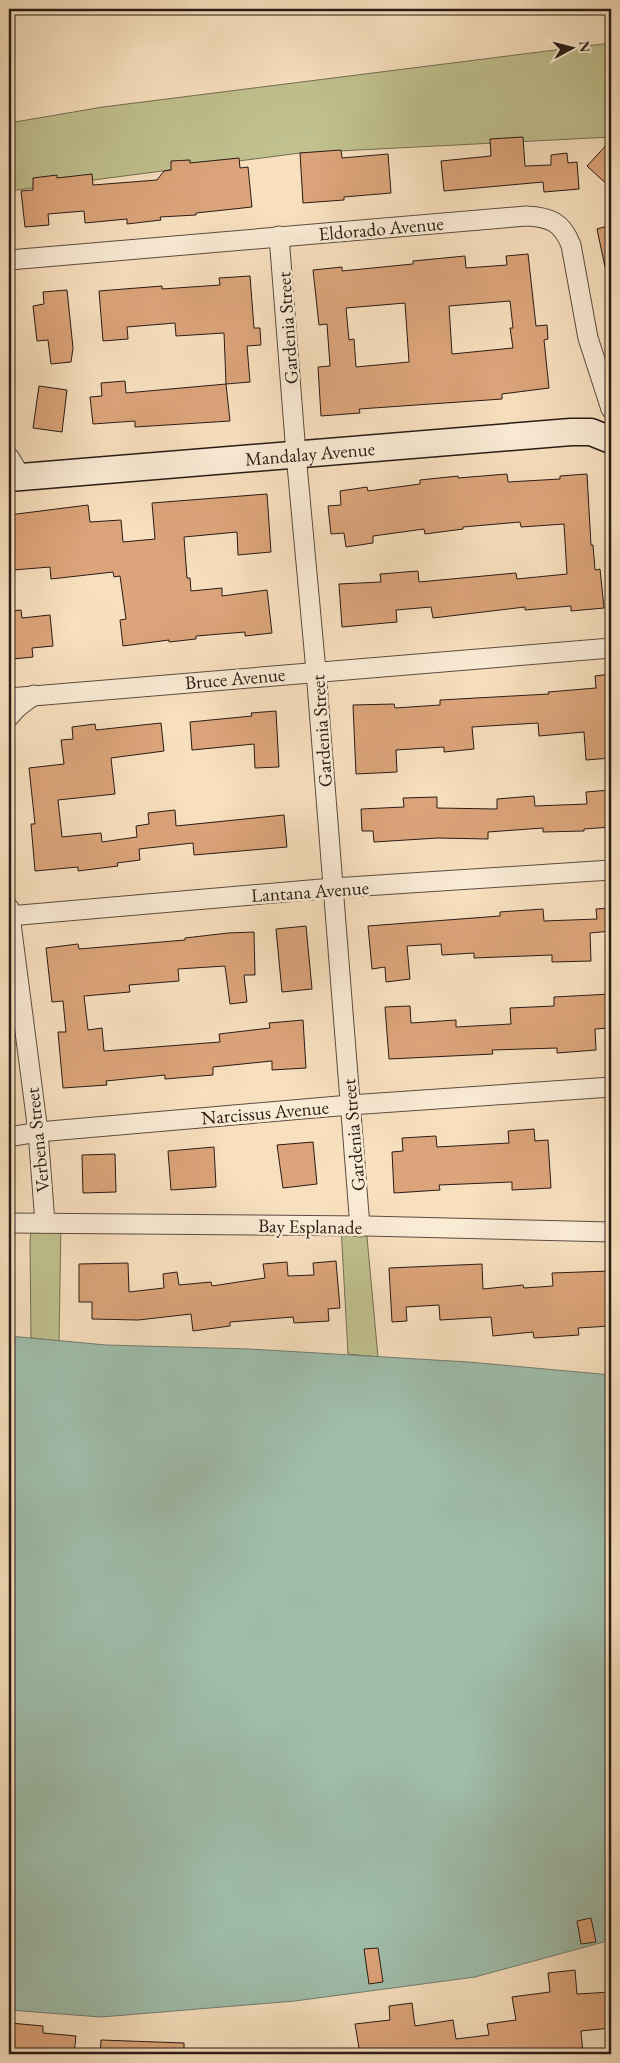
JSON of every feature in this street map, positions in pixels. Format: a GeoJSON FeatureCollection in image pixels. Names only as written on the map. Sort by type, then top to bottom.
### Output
{"type":"FeatureCollection","features":[{"type":"Feature","properties":{"kind":"street","name":"Eldorado Avenue"},"geometry":{"type":"LineString","coordinates":[[9,260],[526,216],[544,217],[566,232],[571,245],[588,338],[611,409]]}},
{"type":"Feature","properties":{"kind":"street","name":"Gardenia Street"},"geometry":{"type":"LineString","coordinates":[[279,236],[360,1227]]}},
{"type":"Feature","properties":{"kind":"street","name":"Mandalay Avenue"},"geometry":{"type":"LineString","coordinates":[[13,471],[296,454],[571,432],[591,432],[611,440]]}},
{"type":"Feature","properties":{"kind":"street","name":"Bruce Avenue"},"geometry":{"type":"LineString","coordinates":[[9,698],[36,694],[611,648]]}},
{"type":"Feature","properties":{"kind":"street"},"geometry":{"type":"LineString","coordinates":[[9,717],[17,708],[36,694]]}},
{"type":"Feature","properties":{"kind":"street","name":"Lantana Avenue"},"geometry":{"type":"LineString","coordinates":[[9,913],[333,888],[611,870]]}},
{"type":"Feature","properties":{"kind":"street","name":"Verbena Street"},"geometry":{"type":"LineString","coordinates":[[9,913],[38,1132],[45,1223]]}},
{"type":"Feature","properties":{"kind":"street","name":"Narcissus Avenue"},"geometry":{"type":"LineString","coordinates":[[9,1137],[38,1132],[350,1105],[611,1087]]}},
{"type":"Feature","properties":{"kind":"street","name":"Bay Esplanade"},"geometry":{"type":"LineString","coordinates":[[9,1223],[611,1232]]}},
{"type":"Feature","properties":{"kind":"green space"},"geometry":{"type":"Polygon","coordinates":[[[611,43],[611,137],[300,153],[9,191],[9,123],[103,107],[611,43]]]}},
{"type":"Feature","properties":{"kind":"green space"},"geometry":{"type":"Polygon","coordinates":[[[32,1223],[61,1223],[59,1341],[31,1338],[30,1241],[32,1223]]]}},
{"type":"Feature","properties":{"kind":"green space"},"geometry":{"type":"Polygon","coordinates":[[[341,1226],[366,1226],[378,1357],[348,1354],[341,1226]]]}},
{"type":"Feature","properties":{"kind":"shaded area"},"geometry":{"type":"Polygon","coordinates":[[[9,1336],[106,1345],[250,1349],[468,1362],[611,1375],[611,1940],[475,1977],[295,2001],[101,2017],[9,2010],[9,1336]]]}},
{"type":"Feature","properties":{"kind":"building"},"geometry":{"type":"Polygon","coordinates":[[[523,137],[525,166],[551,165],[551,155],[567,153],[568,163],[577,162],[579,189],[544,192],[543,182],[444,191],[441,161],[491,156],[490,139],[523,137]]]}},
{"type":"Feature","properties":{"kind":"building"},"geometry":{"type":"Polygon","coordinates":[[[611,140],[611,188],[587,166],[611,140]]]}},
{"type":"Feature","properties":{"kind":"building"},"geometry":{"type":"Polygon","coordinates":[[[341,150],[342,158],[388,154],[391,193],[344,197],[344,200],[303,203],[300,153],[341,150]]]}},
{"type":"Feature","properties":{"kind":"building"},"geometry":{"type":"Polygon","coordinates":[[[239,158],[240,168],[248,167],[252,207],[196,213],[196,215],[160,217],[161,220],[127,224],[127,219],[85,223],[84,211],[48,214],[49,225],[25,227],[21,191],[33,190],[33,178],[57,175],[57,178],[92,174],[93,185],[157,180],[164,171],[171,170],[171,161],[190,160],[190,163],[239,158]]]}},
{"type":"Feature","properties":{"kind":"building"},"geometry":{"type":"Polygon","coordinates":[[[611,225],[611,266],[605,267],[597,229],[611,225]]]}},
{"type":"Feature","properties":{"kind":"building"},"geometry":{"type":"Polygon","coordinates":[[[528,254],[536,326],[547,325],[548,339],[544,340],[549,388],[502,394],[502,399],[359,409],[360,413],[321,416],[318,367],[330,366],[327,324],[319,325],[313,270],[342,267],[342,271],[413,264],[413,261],[465,256],[466,268],[507,265],[506,256],[528,254]],[[510,301],[449,306],[452,354],[513,348],[510,328],[513,328],[510,301]],[[405,303],[346,308],[349,340],[354,339],[356,367],[409,362],[405,303]]]}},
{"type":"Feature","properties":{"kind":"building"},"geometry":{"type":"Polygon","coordinates":[[[250,276],[254,328],[260,328],[261,345],[247,346],[250,382],[226,384],[224,333],[176,336],[175,323],[127,327],[128,339],[103,341],[99,291],[162,286],[162,289],[220,285],[219,278],[250,276]]]}},
{"type":"Feature","properties":{"kind":"building"},"geometry":{"type":"Polygon","coordinates":[[[67,290],[73,348],[71,362],[51,364],[48,340],[37,341],[33,306],[44,304],[43,292],[67,290]]]}},
{"type":"Feature","properties":{"kind":"building"},"geometry":{"type":"Polygon","coordinates":[[[125,381],[126,393],[226,384],[230,421],[135,427],[135,421],[93,424],[90,397],[102,396],[101,383],[125,381]]]}},
{"type":"Feature","properties":{"kind":"building"},"geometry":{"type":"Polygon","coordinates":[[[39,386],[67,390],[62,432],[33,428],[39,386]]]}},
{"type":"Feature","properties":{"kind":"building"},"geometry":{"type":"Polygon","coordinates":[[[507,474],[508,482],[560,479],[560,476],[587,474],[591,545],[593,545],[595,570],[600,569],[604,608],[571,611],[571,606],[525,610],[525,607],[433,618],[431,607],[396,610],[397,622],[342,627],[339,584],[381,582],[380,574],[418,571],[419,582],[516,573],[517,579],[567,574],[564,524],[521,527],[520,522],[463,527],[463,529],[425,534],[424,529],[373,536],[373,543],[346,547],[344,533],[331,534],[328,506],[341,505],[340,491],[367,487],[368,491],[420,484],[420,480],[458,476],[458,478],[507,474]]]}},
{"type":"Feature","properties":{"kind":"building"},"geometry":{"type":"Polygon","coordinates":[[[267,494],[271,552],[238,555],[237,532],[184,537],[187,578],[190,578],[191,591],[222,588],[222,596],[267,590],[272,633],[245,636],[245,632],[196,636],[196,639],[169,642],[169,640],[123,646],[120,620],[126,619],[120,576],[114,577],[113,572],[51,579],[50,567],[13,570],[9,515],[88,505],[90,522],[121,520],[123,542],[155,539],[152,503],[267,494]]]}},
{"type":"Feature","properties":{"kind":"building"},"geometry":{"type":"Polygon","coordinates":[[[21,610],[22,618],[50,615],[53,646],[32,648],[33,657],[13,659],[9,611],[21,610]]]}},
{"type":"Feature","properties":{"kind":"building"},"geometry":{"type":"Polygon","coordinates":[[[611,674],[611,758],[586,760],[584,732],[539,736],[538,723],[472,727],[474,749],[444,752],[444,747],[396,750],[397,772],[356,774],[353,705],[394,704],[395,708],[440,705],[440,700],[549,694],[548,692],[596,688],[595,676],[611,674]]]}},
{"type":"Feature","properties":{"kind":"building"},"geometry":{"type":"Polygon","coordinates":[[[276,711],[279,767],[255,768],[254,744],[192,750],[190,722],[252,716],[251,713],[276,711]]]}},
{"type":"Feature","properties":{"kind":"building"},"geometry":{"type":"Polygon","coordinates":[[[161,723],[164,751],[111,758],[115,794],[58,800],[62,837],[101,833],[102,842],[137,837],[136,826],[149,824],[148,813],[175,810],[176,826],[284,815],[287,847],[194,855],[193,843],[139,849],[140,860],[117,863],[118,866],[78,871],[78,867],[35,871],[31,824],[35,824],[29,768],[64,764],[61,740],[73,739],[72,727],[95,724],[96,730],[161,723]]]}},
{"type":"Feature","properties":{"kind":"building"},"geometry":{"type":"Polygon","coordinates":[[[611,790],[611,827],[584,829],[584,831],[543,832],[543,828],[488,832],[488,839],[438,838],[374,842],[373,831],[362,831],[361,809],[404,807],[403,798],[437,797],[437,808],[497,809],[497,799],[534,796],[535,806],[587,804],[586,792],[611,790]]]}},
{"type":"Feature","properties":{"kind":"building"},"geometry":{"type":"Polygon","coordinates":[[[611,908],[611,931],[590,933],[591,961],[552,962],[552,955],[474,958],[474,953],[442,955],[441,944],[407,946],[410,979],[386,982],[385,967],[372,969],[368,926],[500,916],[500,912],[543,909],[544,921],[597,919],[596,909],[611,908]]]}},
{"type":"Feature","properties":{"kind":"building"},"geometry":{"type":"Polygon","coordinates":[[[306,926],[312,989],[282,992],[276,929],[306,926]]]}},
{"type":"Feature","properties":{"kind":"building"},"geometry":{"type":"Polygon","coordinates":[[[254,932],[255,975],[244,975],[247,1002],[230,1004],[225,966],[178,969],[179,981],[129,985],[130,992],[84,996],[88,1030],[102,1028],[104,1051],[220,1042],[219,1034],[270,1028],[269,1023],[303,1020],[306,1068],[272,1070],[272,1061],[213,1067],[213,1075],[165,1079],[165,1075],[106,1081],[107,1085],[63,1088],[58,1032],[66,1032],[63,1001],[52,1002],[46,948],[78,944],[79,949],[185,940],[185,938],[228,933],[254,932]]]}},
{"type":"Feature","properties":{"kind":"building"},"geometry":{"type":"Polygon","coordinates":[[[611,994],[611,1028],[595,1029],[596,1050],[557,1053],[557,1048],[492,1050],[493,1054],[389,1059],[385,1007],[410,1006],[411,1023],[456,1020],[456,1027],[511,1024],[510,1008],[554,1006],[554,997],[611,994]]]}},
{"type":"Feature","properties":{"kind":"building"},"geometry":{"type":"Polygon","coordinates":[[[534,1129],[535,1141],[548,1140],[551,1188],[512,1190],[512,1182],[439,1185],[440,1190],[394,1193],[392,1152],[403,1151],[402,1138],[436,1136],[437,1147],[509,1143],[508,1131],[534,1129]]]}},
{"type":"Feature","properties":{"kind":"building"},"geometry":{"type":"Polygon","coordinates":[[[313,1142],[317,1184],[283,1188],[277,1145],[313,1142]]]}},
{"type":"Feature","properties":{"kind":"building"},"geometry":{"type":"Polygon","coordinates":[[[214,1147],[216,1187],[171,1190],[168,1151],[214,1147]]]}},
{"type":"Feature","properties":{"kind":"building"},"geometry":{"type":"Polygon","coordinates":[[[115,1154],[116,1192],[83,1193],[82,1155],[115,1154]]]}},
{"type":"Feature","properties":{"kind":"building"},"geometry":{"type":"Polygon","coordinates":[[[336,1261],[340,1308],[328,1309],[329,1321],[294,1323],[293,1317],[230,1322],[230,1326],[193,1331],[191,1314],[138,1320],[92,1319],[92,1302],[79,1302],[79,1264],[128,1263],[129,1292],[164,1288],[163,1274],[177,1272],[179,1285],[211,1282],[212,1286],[265,1278],[263,1264],[287,1262],[288,1276],[314,1275],[313,1263],[336,1261]]]}},
{"type":"Feature","properties":{"kind":"building"},"geometry":{"type":"Polygon","coordinates":[[[482,1264],[483,1289],[523,1285],[524,1288],[553,1286],[552,1273],[611,1271],[610,1326],[578,1328],[579,1335],[534,1338],[533,1332],[493,1336],[491,1317],[440,1320],[439,1305],[406,1307],[407,1321],[392,1322],[389,1268],[482,1264]]]}},
{"type":"Feature","properties":{"kind":"building"},"geometry":{"type":"Polygon","coordinates":[[[591,1918],[596,1942],[581,1944],[577,1921],[591,1918]]]}},
{"type":"Feature","properties":{"kind":"building"},"geometry":{"type":"Polygon","coordinates":[[[378,1948],[383,1982],[369,1984],[364,1949],[378,1948]]]}},
{"type":"Feature","properties":{"kind":"building"},"geometry":{"type":"Polygon","coordinates":[[[575,1970],[577,1994],[611,1992],[611,2028],[581,2031],[583,2054],[360,2054],[355,2024],[390,2020],[389,2006],[412,2003],[415,2026],[453,2020],[456,2039],[489,2035],[487,2024],[516,2020],[512,1997],[550,1992],[548,1973],[575,1970]]]}},
{"type":"Feature","properties":{"kind":"building"},"geometry":{"type":"Polygon","coordinates":[[[10,2023],[43,2026],[43,2033],[76,2036],[74,2054],[9,2054],[10,2023]]]}},
{"type":"Feature","properties":{"kind":"building"},"geometry":{"type":"Polygon","coordinates":[[[101,2040],[184,2043],[184,2054],[100,2054],[101,2040]]]}}]}
